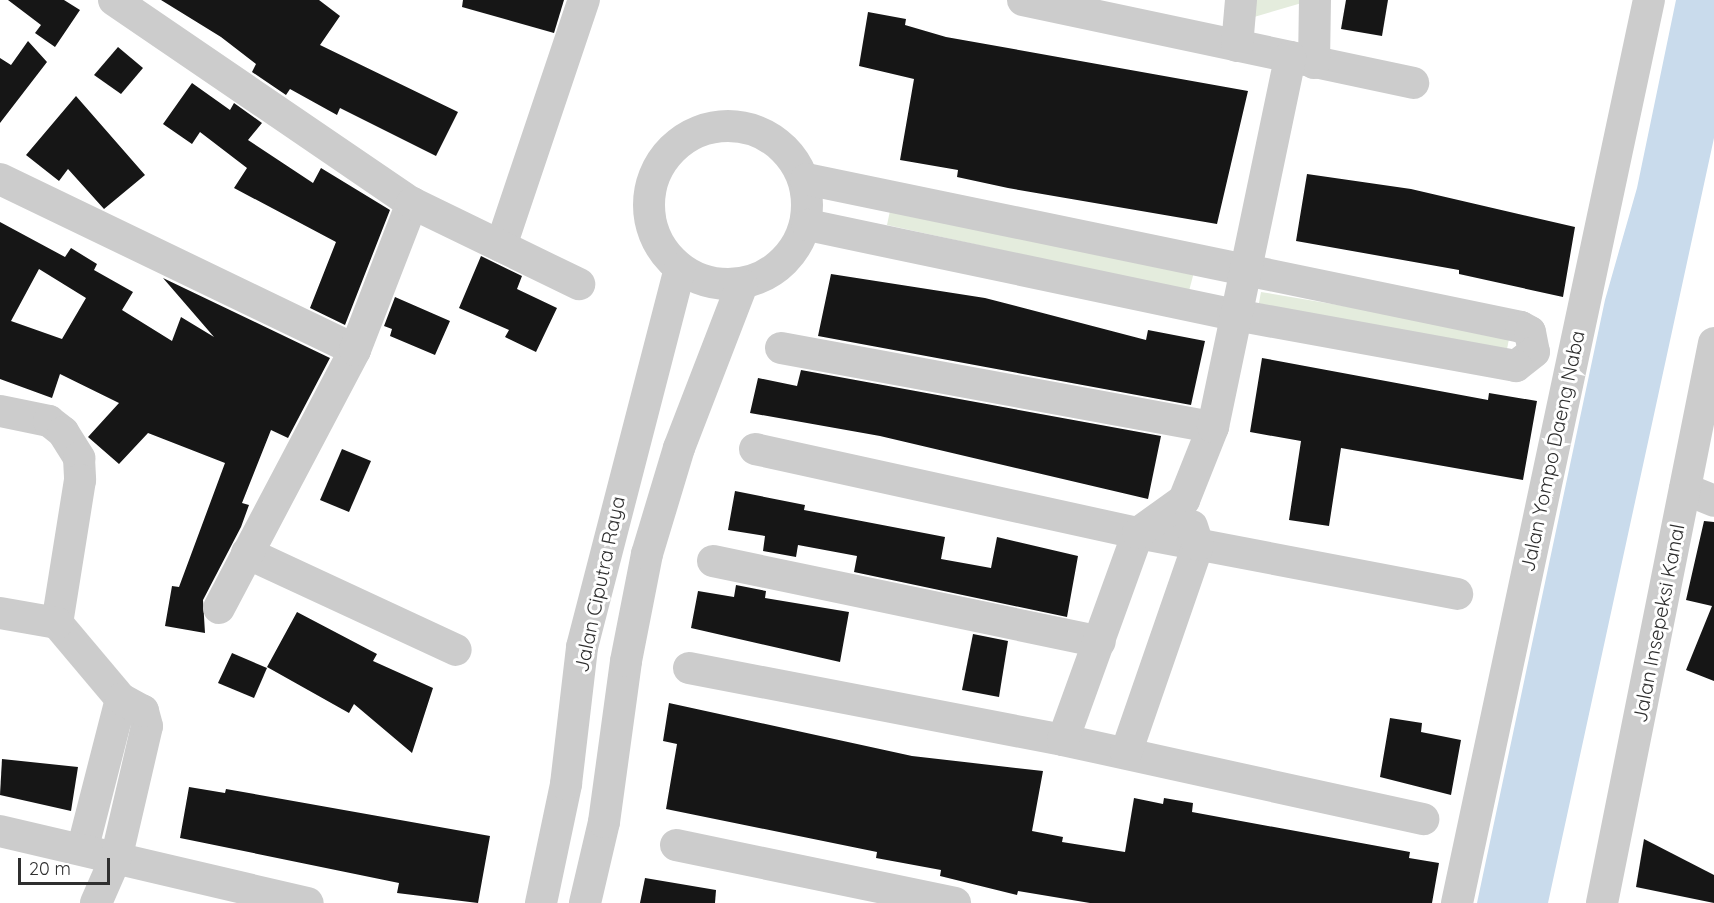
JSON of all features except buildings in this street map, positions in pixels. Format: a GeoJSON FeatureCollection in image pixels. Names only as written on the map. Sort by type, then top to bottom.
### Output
{"type":"FeatureCollection","features":[{"type":"Feature","properties":{"kind":"street"},"geometry":{"type":"LineString","coordinates":[[114,0],[412,203],[579,284]]}},
{"type":"Feature","properties":{"kind":"street"},"geometry":{"type":"LineString","coordinates":[[501,246],[584,0]]}},
{"type":"Feature","properties":{"kind":"street"},"geometry":{"type":"LineString","coordinates":[[1023,0],[1413,83]]}},
{"type":"Feature","properties":{"kind":"street"},"geometry":{"type":"LineString","coordinates":[[1237,46],[1241,0]]}},
{"type":"Feature","properties":{"kind":"street"},"geometry":{"type":"LineString","coordinates":[[1063,740],[1138,533],[1184,500],[1212,427],[1245,271],[1302,60],[1315,0]]}},
{"type":"Feature","properties":{"kind":"street","name":"Jalan Yompo Daeng Naba"},"geometry":{"type":"LineString","coordinates":[[1457,903],[1649,0]]}},
{"type":"Feature","properties":{"kind":"street"},"geometry":{"type":"LineString","coordinates":[[743,125],[782,144],[806,179],[807,225],[784,265],[742,285],[709,283],[680,269],[653,235],[648,193],[665,154],[700,129],[743,125]]}},
{"type":"Feature","properties":{"kind":"street"},"geometry":{"type":"LineString","coordinates":[[0,179],[355,350]]}},
{"type":"Feature","properties":{"kind":"street"},"geometry":{"type":"LineString","coordinates":[[806,179],[1521,327],[1530,332],[1534,352],[1516,366],[1235,315],[807,225]]}},
{"type":"Feature","properties":{"kind":"street"},"geometry":{"type":"LineString","coordinates":[[219,608],[355,350],[412,203]]}},
{"type":"Feature","properties":{"kind":"street","name":"Jalan Ciputra Raya"},"geometry":{"type":"LineString","coordinates":[[546,889],[582,647],[680,269]]}},
{"type":"Feature","properties":{"kind":"street","name":"Jalan Ciputra Raya"},"geometry":{"type":"LineString","coordinates":[[588,892],[647,554],[679,448],[742,285]]}},
{"type":"Feature","properties":{"kind":"street","name":"Jalan Insepeksi Kanal"},"geometry":{"type":"LineString","coordinates":[[1602,903],[1714,343]]}},
{"type":"Feature","properties":{"kind":"street"},"geometry":{"type":"LineString","coordinates":[[781,348],[1212,427]]}},
{"type":"Feature","properties":{"kind":"street"},"geometry":{"type":"LineString","coordinates":[[0,411],[49,421],[63,432],[79,458],[74,527],[57,623]]}},
{"type":"Feature","properties":{"kind":"street"},"geometry":{"type":"LineString","coordinates":[[755,449],[1138,533],[1457,594]]}},
{"type":"Feature","properties":{"kind":"street"},"geometry":{"type":"LineString","coordinates":[[1684,489],[1714,501]]}},
{"type":"Feature","properties":{"kind":"street"},"geometry":{"type":"LineString","coordinates":[[1126,753],[1198,545],[1184,500]]}},
{"type":"Feature","properties":{"kind":"street"},"geometry":{"type":"LineString","coordinates":[[247,553],[456,650]]}},
{"type":"Feature","properties":{"kind":"street"},"geometry":{"type":"LineString","coordinates":[[713,561],[1100,642]]}},
{"type":"Feature","properties":{"kind":"street"},"geometry":{"type":"LineString","coordinates":[[0,613],[57,623],[121,699],[143,711],[147,726],[117,855],[96,903]]}},
{"type":"Feature","properties":{"kind":"street"},"geometry":{"type":"LineString","coordinates":[[689,668],[1063,740],[1423,819]]}},
{"type":"Feature","properties":{"kind":"street"},"geometry":{"type":"LineString","coordinates":[[83,847],[121,699]]}},
{"type":"Feature","properties":{"kind":"street"},"geometry":{"type":"LineString","coordinates":[[0,831],[83,847],[308,903]]}},
{"type":"Feature","properties":{"kind":"street"},"geometry":{"type":"LineString","coordinates":[[676,845],[955,903]]}},
{"type":"Feature","properties":{"kind":"street"},"geometry":{"type":"LineString","coordinates":[[546,889],[588,892]]}},
{"type":"Feature","properties":{"kind":"green space"},"geometry":{"type":"Polygon","coordinates":[[[1256,0],[1312,0],[1254,17],[1256,0]]]}},
{"type":"Feature","properties":{"kind":"green space"},"geometry":{"type":"Polygon","coordinates":[[[891,206],[1194,272],[1189,291],[887,225],[891,206]]]}},
{"type":"Feature","properties":{"kind":"green space"},"geometry":{"type":"Polygon","coordinates":[[[1261,292],[1510,334],[1507,349],[1258,308],[1261,292]]]}},
{"type":"Feature","properties":{"kind":"water"},"geometry":{"type":"Polygon","coordinates":[[[1676,0],[1714,0],[1714,138],[1548,903],[1477,903],[1605,300],[1637,188],[1676,0]]]}}]}
